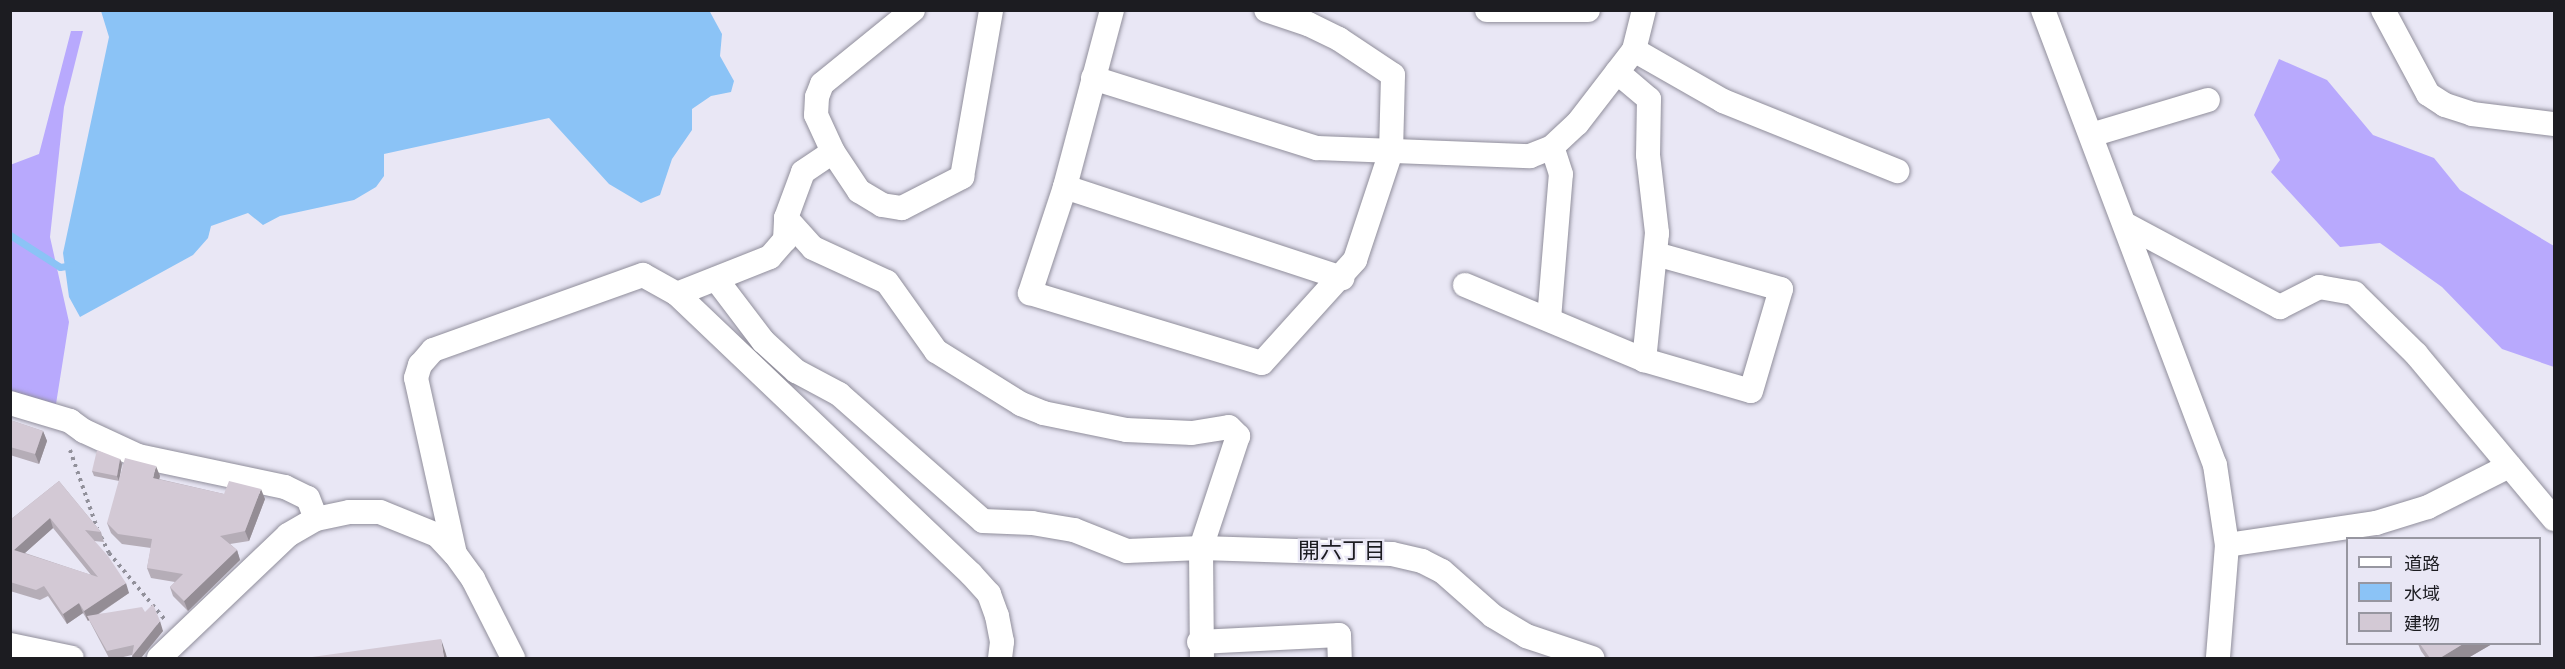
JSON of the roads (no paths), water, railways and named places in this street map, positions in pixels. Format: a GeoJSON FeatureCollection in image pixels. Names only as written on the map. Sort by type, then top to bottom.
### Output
{"type":"FeatureCollection","features":[{"type":"Feature","properties":{"kind":"street"},"geometry":{"type":"LineString","coordinates":[[913,10],[822,84],[816,115],[833,152],[859,191],[882,205],[902,208],[962,177],[991,10]]}},
{"type":"Feature","properties":{"kind":"street"},"geometry":{"type":"LineString","coordinates":[[1112,10],[1065,187],[1030,292],[1262,363],[1342,278],[1355,260],[1391,152],[1393,75],[1339,39],[1308,24],[1266,10]]}},
{"type":"Feature","properties":{"kind":"street"},"geometry":{"type":"LineString","coordinates":[[1487,10],[1588,10]]}},
{"type":"Feature","properties":{"kind":"street"},"geometry":{"type":"LineString","coordinates":[[1093,78],[1317,148],[1520,156],[1552,147],[1577,124],[1634,50],[1644,10]]}},
{"type":"Feature","properties":{"kind":"street"},"geometry":{"type":"LineString","coordinates":[[2043,10],[2215,465],[2227,545],[2218,658]]}},
{"type":"Feature","properties":{"kind":"street"},"geometry":{"type":"LineString","coordinates":[[2383,10],[2428,94],[2445,105],[2472,114],[2554,124]]}},
{"type":"Feature","properties":{"kind":"street"},"geometry":{"type":"LineString","coordinates":[[1634,50],[1723,101],[1897,171]]}},
{"type":"Feature","properties":{"kind":"street"},"geometry":{"type":"LineString","coordinates":[[1617,72],[1649,99],[1648,155],[1656,209],[1656,254],[1644,360]]}},
{"type":"Feature","properties":{"kind":"street"},"geometry":{"type":"LineString","coordinates":[[2091,135],[2208,100]]}},
{"type":"Feature","properties":{"kind":"street"},"geometry":{"type":"LineString","coordinates":[[1548,319],[1561,174],[1552,147]]}},
{"type":"Feature","properties":{"kind":"street"},"geometry":{"type":"LineString","coordinates":[[677,294],[770,257],[785,240],[786,218],[803,172],[833,152]]}},
{"type":"Feature","properties":{"kind":"street"},"geometry":{"type":"LineString","coordinates":[[1065,187],[1342,278]]}},
{"type":"Feature","properties":{"kind":"street"},"geometry":{"type":"LineString","coordinates":[[786,218],[813,248],[887,282],[936,351],[1021,404],[1043,413],[1126,430],[1192,433],[1229,427],[1238,436],[1201,548],[1201,650],[1340,635],[1340,658]]}},
{"type":"Feature","properties":{"kind":"street"},"geometry":{"type":"LineString","coordinates":[[2125,224],[2280,307],[2319,287],[2354,292],[2416,354],[2554,519]]}},
{"type":"Feature","properties":{"kind":"street"},"geometry":{"type":"LineString","coordinates":[[1465,285],[1644,360],[1751,391],[1780,289],[1656,254]]}},
{"type":"Feature","properties":{"kind":"street"},"geometry":{"type":"LineString","coordinates":[[455,554],[416,378],[420,365],[434,350],[643,275],[677,294],[989,594],[1002,642],[1000,658]]}},
{"type":"Feature","properties":{"kind":"street"},"geometry":{"type":"LineString","coordinates":[[716,279],[763,341],[796,370],[839,394],[983,520],[1074,530],[1126,551],[1201,548],[1392,554],[1422,561],[1442,571],[1493,616],[1526,636],[1592,658]]}},
{"type":"Feature","properties":{"kind":"street"},"geometry":{"type":"LineString","coordinates":[[10,403],[70,421],[84,431],[138,456],[285,487],[308,498],[316,519]]}},
{"type":"Feature","properties":{"kind":"street"},"geometry":{"type":"LineString","coordinates":[[2227,545],[2376,523],[2428,507],[2509,466]]}},
{"type":"Feature","properties":{"kind":"street"},"geometry":{"type":"LineString","coordinates":[[159,658],[264,555],[288,535],[316,519],[349,512],[380,512],[437,535],[455,554],[473,579],[513,658]]}},
{"type":"Feature","properties":{"kind":"street"},"geometry":{"type":"LineString","coordinates":[[10,645],[72,658]]}},
{"type":"Feature","properties":{"kind":"water"},"geometry":{"type":"Polygon","coordinates":[[[709,10],[722,34],[720,56],[734,81],[731,92],[711,96],[692,109],[692,130],[672,159],[660,195],[641,203],[609,184],[549,118],[384,154],[384,176],[376,187],[354,200],[280,216],[263,225],[248,213],[211,226],[208,238],[193,255],[80,317],[69,297],[63,253],[109,37],[101,11],[709,10]]]}},
{"type":"Feature","properties":{"kind":"waterway"},"geometry":{"type":"LineString","coordinates":[[10,235],[60,267],[72,265]]}},
{"type":"Feature","properties":{"kind":"district","name":"開六丁目"},"geometry":{"type":"Point","coordinates":[1342,551]}}]}
